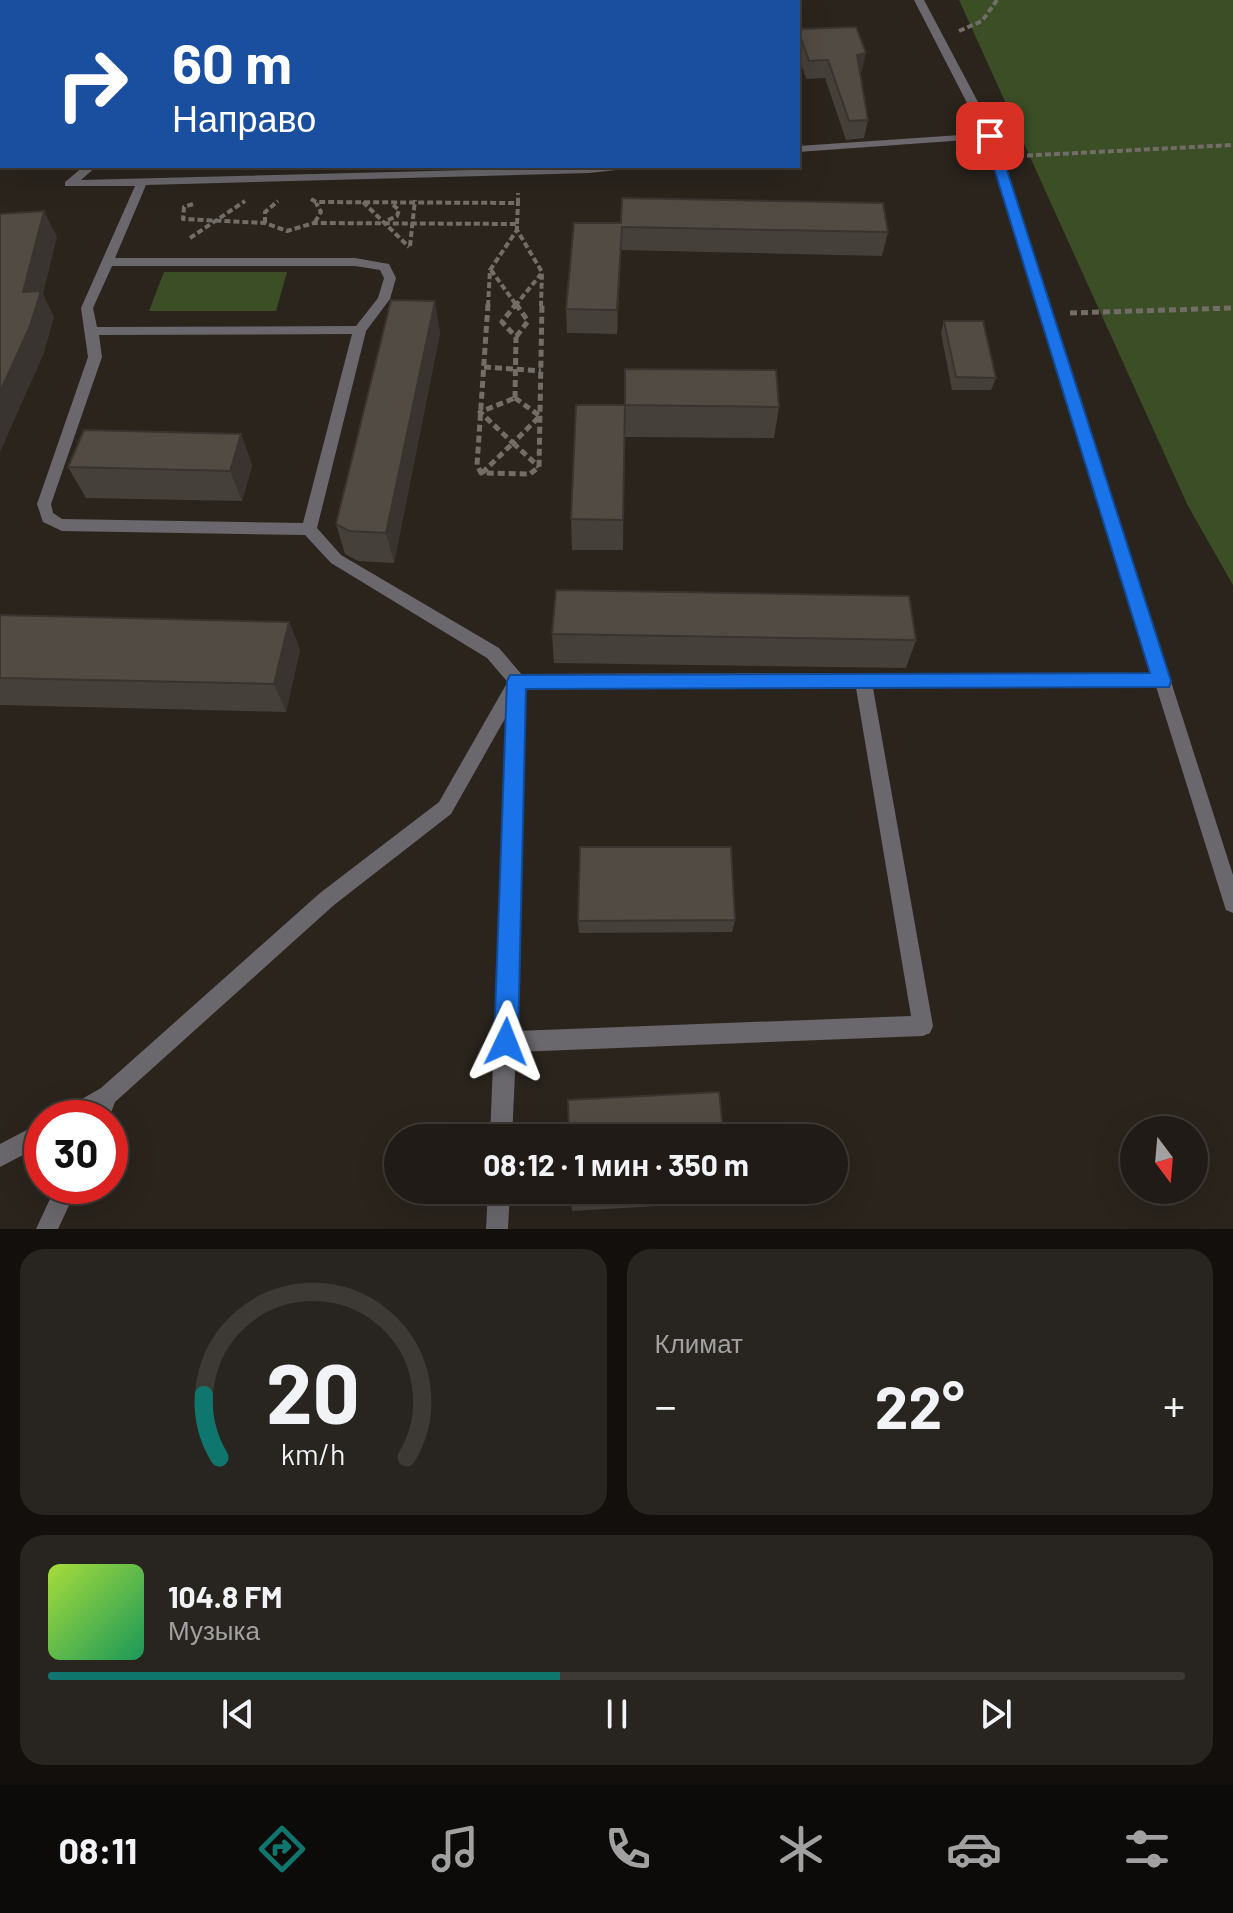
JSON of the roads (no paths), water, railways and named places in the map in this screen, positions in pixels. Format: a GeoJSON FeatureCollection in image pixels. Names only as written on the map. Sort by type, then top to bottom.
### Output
{"type":"FeatureCollection","features":[{"type":"Feature","properties":{"kind":"street"},"geometry":{"type":"LineString","coordinates":[[903,0],[929,18]]}},
{"type":"Feature","properties":{"kind":"street"},"geometry":{"type":"LineString","coordinates":[[919,0],[990,136],[1233,904]]}},
{"type":"Feature","properties":{"kind":"street"},"geometry":{"type":"LineString","coordinates":[[800,149],[990,136]]}},
{"type":"Feature","properties":{"kind":"street"},"geometry":{"type":"LineString","coordinates":[[89,168],[69,184],[589,168]]}},
{"type":"Feature","properties":{"kind":"street"},"geometry":{"type":"LineString","coordinates":[[142,182],[87,308],[87,320],[96,344],[95,357],[44,504],[44,514],[50,521],[62,525],[309,529],[336,559],[493,653],[517,681],[502,1124]]}},
{"type":"Feature","properties":{"kind":"street"},"geometry":{"type":"LineString","coordinates":[[107,262],[355,262],[385,267],[390,278],[384,299],[360,330],[309,529]]}},
{"type":"Feature","properties":{"kind":"street"},"geometry":{"type":"LineString","coordinates":[[92,331],[360,330]]}},
{"type":"Feature","properties":{"kind":"street"},"geometry":{"type":"LineString","coordinates":[[506,1042],[923,1026],[863,680]]}},
{"type":"Feature","properties":{"kind":"street"},"geometry":{"type":"LineString","coordinates":[[517,681],[1162,681]]}},
{"type":"Feature","properties":{"kind":"street"},"geometry":{"type":"LineString","coordinates":[[99,1100],[327,899],[445,808],[517,681]]}},
{"type":"Feature","properties":{"kind":"street"},"geometry":{"type":"LineString","coordinates":[[106,1100],[108,1095]]}},
{"type":"Feature","properties":{"kind":"street"},"geometry":{"type":"LineString","coordinates":[[0,1156],[24,1143]]}},
{"type":"Feature","properties":{"kind":"street"},"geometry":{"type":"LineString","coordinates":[[47,1229],[59,1204]]}},
{"type":"Feature","properties":{"kind":"street"},"geometry":{"type":"LineString","coordinates":[[497,1229],[498,1204]]}}]}
